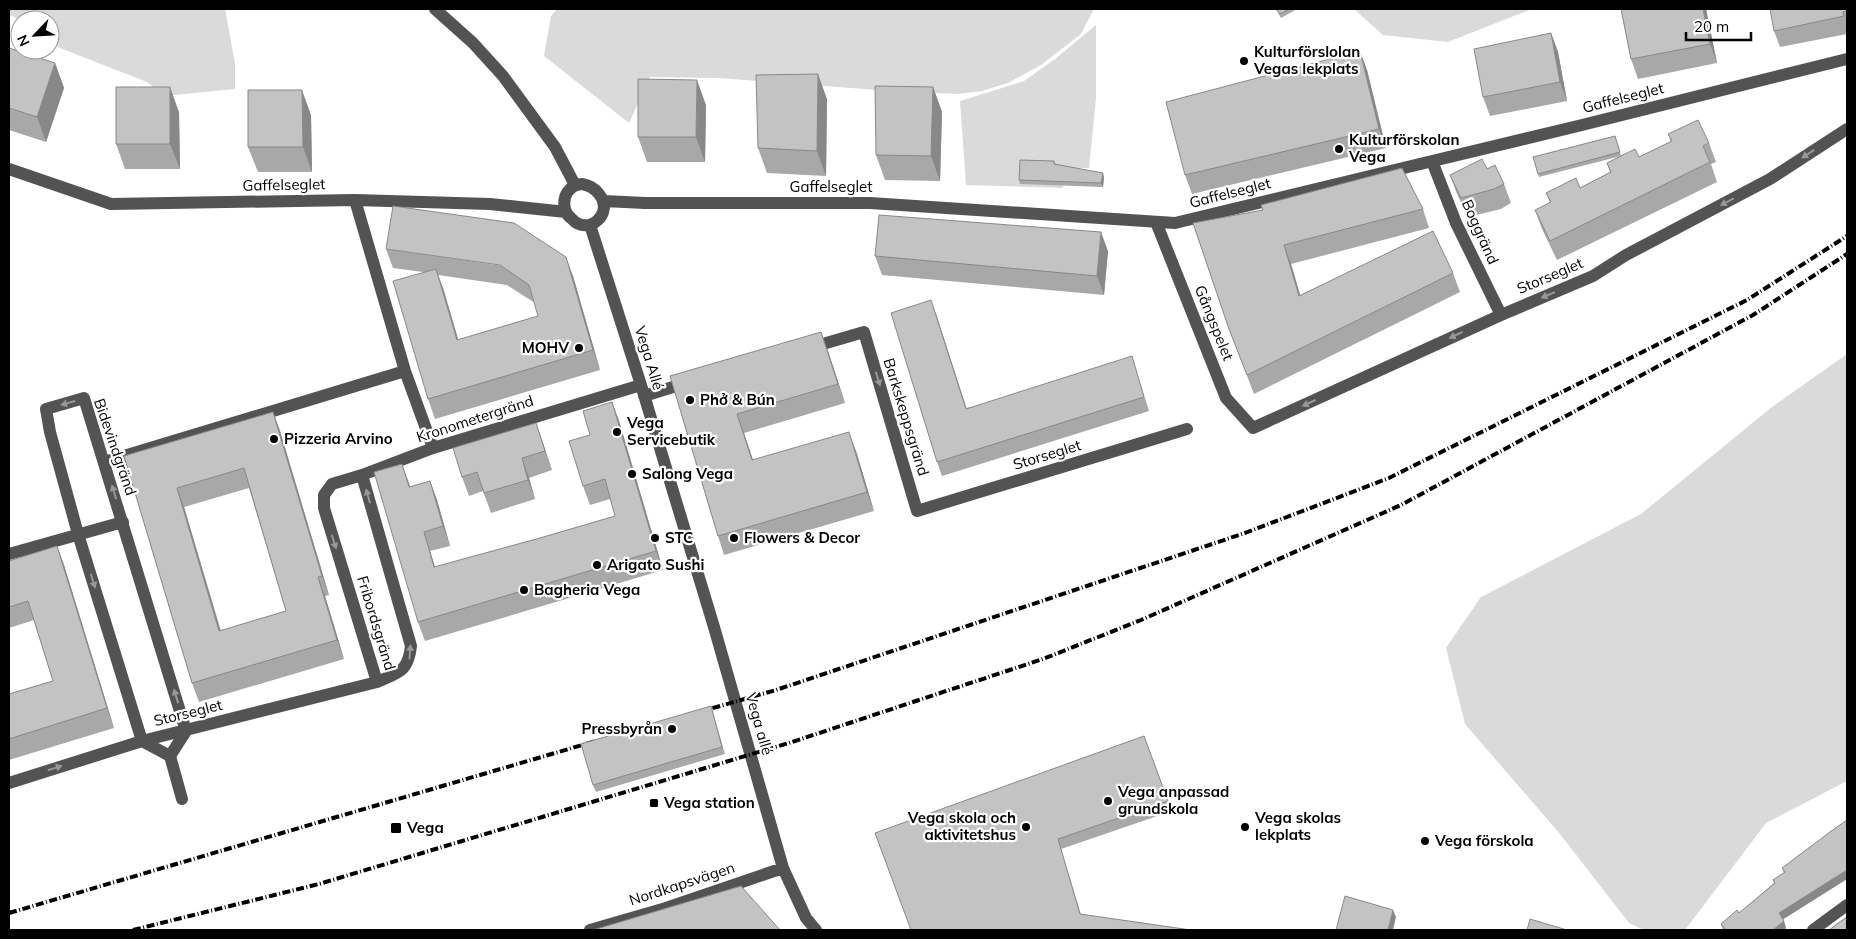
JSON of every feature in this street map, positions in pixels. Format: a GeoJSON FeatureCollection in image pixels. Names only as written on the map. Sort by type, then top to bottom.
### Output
{"type":"FeatureCollection","features":[{"type":"Feature","properties":{"kind":"street"},"geometry":{"type":"LineString","coordinates":[[435,9],[473,43],[502,76],[555,147],[575,185]]}},
{"type":"Feature","properties":{"kind":"street","name":"Gaffelseglet"},"geometry":{"type":"LineString","coordinates":[[604,201],[639,203],[870,203],[1175,223],[1582,125],[1847,58]]}},
{"type":"Feature","properties":{"kind":"street","name":"Storseglet"},"geometry":{"type":"LineString","coordinates":[[1253,428],[1501,315],[1593,276],[1626,255],[1770,178],[1847,129]]}},
{"type":"Feature","properties":{"kind":"street","name":"Boggränd"},"geometry":{"type":"LineString","coordinates":[[1432,160],[1456,223],[1501,315]]}},
{"type":"Feature","properties":{"kind":"street","name":"Gaffelseglet"},"geometry":{"type":"LineString","coordinates":[[9,169],[110,204],[355,200],[490,204],[566,212]]}},
{"type":"Feature","properties":{"kind":"street"},"geometry":{"type":"LineString","coordinates":[[575,185],[587,185],[595,190],[604,201],[603,214],[598,221],[590,225],[582,226],[576,224],[566,212],[566,195],[575,185]]}},
{"type":"Feature","properties":{"kind":"street"},"geometry":{"type":"LineString","coordinates":[[355,200],[405,371],[433,448]]}},
{"type":"Feature","properties":{"kind":"street","name":"Gångspelet"},"geometry":{"type":"LineString","coordinates":[[1156,222],[1226,398],[1253,428]]}},
{"type":"Feature","properties":{"kind":"street","name":"Vega Allé"},"geometry":{"type":"LineString","coordinates":[[590,225],[703,589]]}},
{"type":"Feature","properties":{"kind":"street","name":"Barkskeppsgränd"},"geometry":{"type":"LineString","coordinates":[[794,352],[864,332],[917,511]]}},
{"type":"Feature","properties":{"kind":"street"},"geometry":{"type":"LineString","coordinates":[[104,462],[405,371]]}},
{"type":"Feature","properties":{"kind":"street","name":"Kronometergränd"},"geometry":{"type":"LineString","coordinates":[[324,494],[332,484],[362,476],[433,448],[642,390],[699,379]]}},
{"type":"Feature","properties":{"kind":"street","name":"Bidevindgränd"},"geometry":{"type":"LineString","coordinates":[[142,741],[78,534],[50,432],[46,409],[84,398],[186,731]]}},
{"type":"Feature","properties":{"kind":"street","name":"Storseglet"},"geometry":{"type":"LineString","coordinates":[[917,511],[1187,429]]}},
{"type":"Feature","properties":{"kind":"street","name":"Fribordsgränd"},"geometry":{"type":"LineString","coordinates":[[324,494],[324,508],[377,682],[401,671],[410,660],[411,646],[362,476]]}},
{"type":"Feature","properties":{"kind":"street"},"geometry":{"type":"LineString","coordinates":[[9,554],[123,522]]}},
{"type":"Feature","properties":{"kind":"street","name":"Vega allé"},"geometry":{"type":"LineString","coordinates":[[703,589],[783,868]]}},
{"type":"Feature","properties":{"kind":"street","name":"Storseglet"},"geometry":{"type":"LineString","coordinates":[[9,783],[142,741],[377,682]]}},
{"type":"Feature","properties":{"kind":"street"},"geometry":{"type":"LineString","coordinates":[[170,756],[186,731]]}},
{"type":"Feature","properties":{"kind":"street"},"geometry":{"type":"LineString","coordinates":[[142,741],[170,756],[182,799]]}},
{"type":"Feature","properties":{"kind":"street"},"geometry":{"type":"LineString","coordinates":[[783,868],[806,918],[816,930]]}},
{"type":"Feature","properties":{"kind":"street","name":"Nordkapsvägen"},"geometry":{"type":"LineString","coordinates":[[590,930],[666,908],[783,868]]}},
{"type":"Feature","properties":{"kind":"street"},"geometry":{"type":"LineString","coordinates":[[1813,930],[1847,904]]}},
{"type":"Feature","properties":{"kind":"shaded area"},"geometry":{"type":"Polygon","coordinates":[[[9,9],[225,9],[235,64],[235,89],[165,96],[147,82],[60,48],[60,10],[10,10],[9,15],[9,9]]]}},
{"type":"Feature","properties":{"kind":"shaded area"},"geometry":{"type":"Polygon","coordinates":[[[557,9],[1094,9],[1081,34],[1041,65],[1008,83],[982,91],[957,94],[719,78],[650,77],[629,123],[544,56],[551,16],[557,9]]]}},
{"type":"Feature","properties":{"kind":"shaded area"},"geometry":{"type":"Polygon","coordinates":[[[1354,9],[1532,9],[1448,42],[1383,35],[1354,9]]]}},
{"type":"Feature","properties":{"kind":"shaded area"},"geometry":{"type":"Polygon","coordinates":[[[1096,25],[1096,98],[1089,168],[1067,168],[1063,188],[966,185],[960,101],[1024,81],[1055,59],[1096,25]]]}},
{"type":"Feature","properties":{"kind":"shaded area"},"geometry":{"type":"Polygon","coordinates":[[[1847,354],[1847,781],[1766,823],[1685,930],[1644,930],[1629,923],[1560,834],[1465,724],[1446,648],[1481,597],[1641,514],[1772,407],[1847,354]]]}},
{"type":"Feature","properties":{"kind":"building"},"geometry":{"type":"Polygon","coordinates":[[[1276,9],[1289,9],[1280,14],[1276,9]]]}},
{"type":"Feature","properties":{"kind":"building"},"geometry":{"type":"Polygon","coordinates":[[[1621,9],[1703,9],[1710,44],[1631,59],[1621,9]]]}},
{"type":"Feature","properties":{"kind":"building"},"geometry":{"type":"Polygon","coordinates":[[[1770,9],[1847,9],[1847,11],[1843,12],[1844,16],[1774,31],[1770,9]]]}},
{"type":"Feature","properties":{"kind":"building"},"geometry":{"type":"Polygon","coordinates":[[[1551,33],[1560,82],[1483,97],[1474,49],[1551,33]]]}},
{"type":"Feature","properties":{"kind":"building"},"geometry":{"type":"Polygon","coordinates":[[[9,48],[10,60],[46,60],[55,63],[37,117],[9,108],[9,48]]]}},
{"type":"Feature","properties":{"kind":"building"},"geometry":{"type":"Polygon","coordinates":[[[1360,51],[1379,129],[1185,175],[1166,102],[1360,51]]]}},
{"type":"Feature","properties":{"kind":"building"},"geometry":{"type":"Polygon","coordinates":[[[818,74],[817,151],[758,148],[756,75],[818,74]]]}},
{"type":"Feature","properties":{"kind":"building"},"geometry":{"type":"Polygon","coordinates":[[[638,79],[697,80],[696,137],[638,137],[638,79]]]}},
{"type":"Feature","properties":{"kind":"building"},"geometry":{"type":"Polygon","coordinates":[[[875,86],[933,87],[931,156],[876,155],[875,86]]]}},
{"type":"Feature","properties":{"kind":"building"},"geometry":{"type":"Polygon","coordinates":[[[116,87],[170,87],[170,144],[116,144],[116,87]]]}},
{"type":"Feature","properties":{"kind":"building"},"geometry":{"type":"Polygon","coordinates":[[[248,90],[302,90],[303,147],[248,147],[248,90]]]}},
{"type":"Feature","properties":{"kind":"building"},"geometry":{"type":"Polygon","coordinates":[[[1698,120],[1709,143],[1703,146],[1710,162],[1550,241],[1535,210],[1551,202],[1546,193],[1576,178],[1580,188],[1611,172],[1607,163],[1635,149],[1639,157],[1672,141],[1668,134],[1698,120]]]}},
{"type":"Feature","properties":{"kind":"building"},"geometry":{"type":"Polygon","coordinates":[[[1615,136],[1620,152],[1538,174],[1533,157],[1615,136]]]}},
{"type":"Feature","properties":{"kind":"building"},"geometry":{"type":"Polygon","coordinates":[[[1482,159],[1487,169],[1495,165],[1504,184],[1494,189],[1461,198],[1450,175],[1482,159]]]}},
{"type":"Feature","properties":{"kind":"building"},"geometry":{"type":"Polygon","coordinates":[[[1020,160],[1054,161],[1054,164],[1103,173],[1101,183],[1019,180],[1020,160]]]}},
{"type":"Feature","properties":{"kind":"building"},"geometry":{"type":"Polygon","coordinates":[[[1402,168],[1423,209],[1284,245],[1299,296],[1433,231],[1453,273],[1247,375],[1229,329],[1193,223],[1263,210],[1261,205],[1402,168]]]}},
{"type":"Feature","properties":{"kind":"building"},"geometry":{"type":"Polygon","coordinates":[[[393,206],[514,223],[566,257],[593,350],[428,399],[393,281],[436,269],[457,340],[538,316],[529,285],[500,265],[386,249],[393,206]]]}},
{"type":"Feature","properties":{"kind":"building"},"geometry":{"type":"Polygon","coordinates":[[[879,215],[1101,232],[1097,276],[875,256],[879,215]]]}},
{"type":"Feature","properties":{"kind":"building"},"geometry":{"type":"Polygon","coordinates":[[[931,300],[966,409],[1132,356],[1144,397],[937,462],[891,313],[931,300]]]}},
{"type":"Feature","properties":{"kind":"building"},"geometry":{"type":"Polygon","coordinates":[[[821,332],[838,384],[737,414],[752,460],[849,432],[867,492],[718,536],[670,376],[821,332]]]}},
{"type":"Feature","properties":{"kind":"building"},"geometry":{"type":"Polygon","coordinates":[[[612,402],[656,551],[418,622],[374,472],[402,464],[409,487],[430,481],[443,526],[424,532],[434,567],[615,516],[605,479],[583,486],[569,441],[590,435],[583,411],[612,402]]]}},
{"type":"Feature","properties":{"kind":"building"},"geometry":{"type":"Polygon","coordinates":[[[273,412],[322,576],[318,577],[337,640],[192,683],[124,456],[273,412]],[[244,468],[177,488],[219,631],[286,611],[244,468]]]}},
{"type":"Feature","properties":{"kind":"building"},"geometry":{"type":"Polygon","coordinates":[[[536,423],[545,451],[522,458],[528,480],[484,493],[477,472],[462,477],[453,448],[536,423]]]}},
{"type":"Feature","properties":{"kind":"building"},"geometry":{"type":"Polygon","coordinates":[[[57,546],[107,708],[9,739],[9,694],[53,681],[28,601],[9,607],[9,561],[57,546]]]}},
{"type":"Feature","properties":{"kind":"building"},"geometry":{"type":"Polygon","coordinates":[[[711,706],[722,747],[593,785],[581,744],[711,706]]]}},
{"type":"Feature","properties":{"kind":"building","name":"Vega skola och aktivitetshus"},"geometry":{"type":"Polygon","coordinates":[[[1144,736],[1168,801],[1058,839],[1080,914],[1191,930],[911,930],[875,833],[1144,736]]]}},
{"type":"Feature","properties":{"kind":"building"},"geometry":{"type":"Polygon","coordinates":[[[1847,820],[1847,870],[1779,913],[1784,921],[1773,930],[1726,930],[1721,924],[1737,910],[1739,913],[1775,883],[1773,880],[1785,872],[1782,868],[1847,820]]]}},
{"type":"Feature","properties":{"kind":"building"},"geometry":{"type":"Polygon","coordinates":[[[741,886],[780,930],[593,930],[741,886]]]}},
{"type":"Feature","properties":{"kind":"building"},"geometry":{"type":"Polygon","coordinates":[[[1345,896],[1393,910],[1388,930],[1336,930],[1345,896]]]}},
{"type":"Feature","properties":{"kind":"building"},"geometry":{"type":"Polygon","coordinates":[[[1847,917],[1847,930],[1829,930],[1841,921],[1847,917]]]}},
{"type":"Feature","properties":{"kind":"building"},"geometry":{"type":"Polygon","coordinates":[[[1530,919],[1567,930],[1527,930],[1530,919]]]}},
{"type":"Feature","properties":{"kind":"railway"},"geometry":{"type":"LineString","coordinates":[[699,712],[776,690],[1245,533],[1389,478],[1747,300],[1847,236]]}},
{"type":"Feature","properties":{"kind":"railway"},"geometry":{"type":"LineString","coordinates":[[133,930],[319,884],[792,742],[1043,659],[1141,620],[1401,505],[1753,315],[1847,254]]}},
{"type":"Feature","properties":{"kind":"railway"},"geometry":{"type":"LineString","coordinates":[[9,913],[596,741]]}},
{"type":"Feature","properties":{"kind":"place","name":"Kulturförslolan Vegas lekplats"},"geometry":{"type":"Point","coordinates":[1244,61]}},
{"type":"Feature","properties":{"kind":"place","name":"Kulturförskolan Vega"},"geometry":{"type":"Point","coordinates":[1339,149]}},
{"type":"Feature","properties":{"kind":"place","name":"MOHV"},"geometry":{"type":"Point","coordinates":[579,348]}},
{"type":"Feature","properties":{"kind":"place","name":"Phở & Bún"},"geometry":{"type":"Point","coordinates":[690,400]}},
{"type":"Feature","properties":{"kind":"place","name":"Vega Servicebutik"},"geometry":{"type":"Point","coordinates":[617,432]}},
{"type":"Feature","properties":{"kind":"place","name":"Pizzeria Arvino"},"geometry":{"type":"Point","coordinates":[274,439]}},
{"type":"Feature","properties":{"kind":"place","name":"Salong Vega"},"geometry":{"type":"Point","coordinates":[632,474]}},
{"type":"Feature","properties":{"kind":"place","name":"STC"},"geometry":{"type":"Point","coordinates":[655,538]}},
{"type":"Feature","properties":{"kind":"place","name":"Flowers & Decor"},"geometry":{"type":"Point","coordinates":[734,538]}},
{"type":"Feature","properties":{"kind":"place","name":"Arigato Sushi"},"geometry":{"type":"Point","coordinates":[597,565]}},
{"type":"Feature","properties":{"kind":"place","name":"Bagheria Vega"},"geometry":{"type":"Point","coordinates":[524,590]}},
{"type":"Feature","properties":{"kind":"place","name":"Pressbyrån"},"geometry":{"type":"Point","coordinates":[672,729]}},
{"type":"Feature","properties":{"kind":"place","name":"Vega anpassad grundskola"},"geometry":{"type":"Point","coordinates":[1108,801]}},
{"type":"Feature","properties":{"kind":"place","name":"Vega station"},"geometry":{"type":"Point","coordinates":[654,803]}},
{"type":"Feature","properties":{"kind":"place","name":"Vega skola och aktivitetshus"},"geometry":{"type":"Point","coordinates":[1026,827]}},
{"type":"Feature","properties":{"kind":"place","name":"Vega skolas lekplats"},"geometry":{"type":"Point","coordinates":[1245,827]}},
{"type":"Feature","properties":{"kind":"place","name":"Vega"},"geometry":{"type":"Point","coordinates":[396,828]}},
{"type":"Feature","properties":{"kind":"place","name":"Vega förskola"},"geometry":{"type":"Point","coordinates":[1425,841]}}]}
